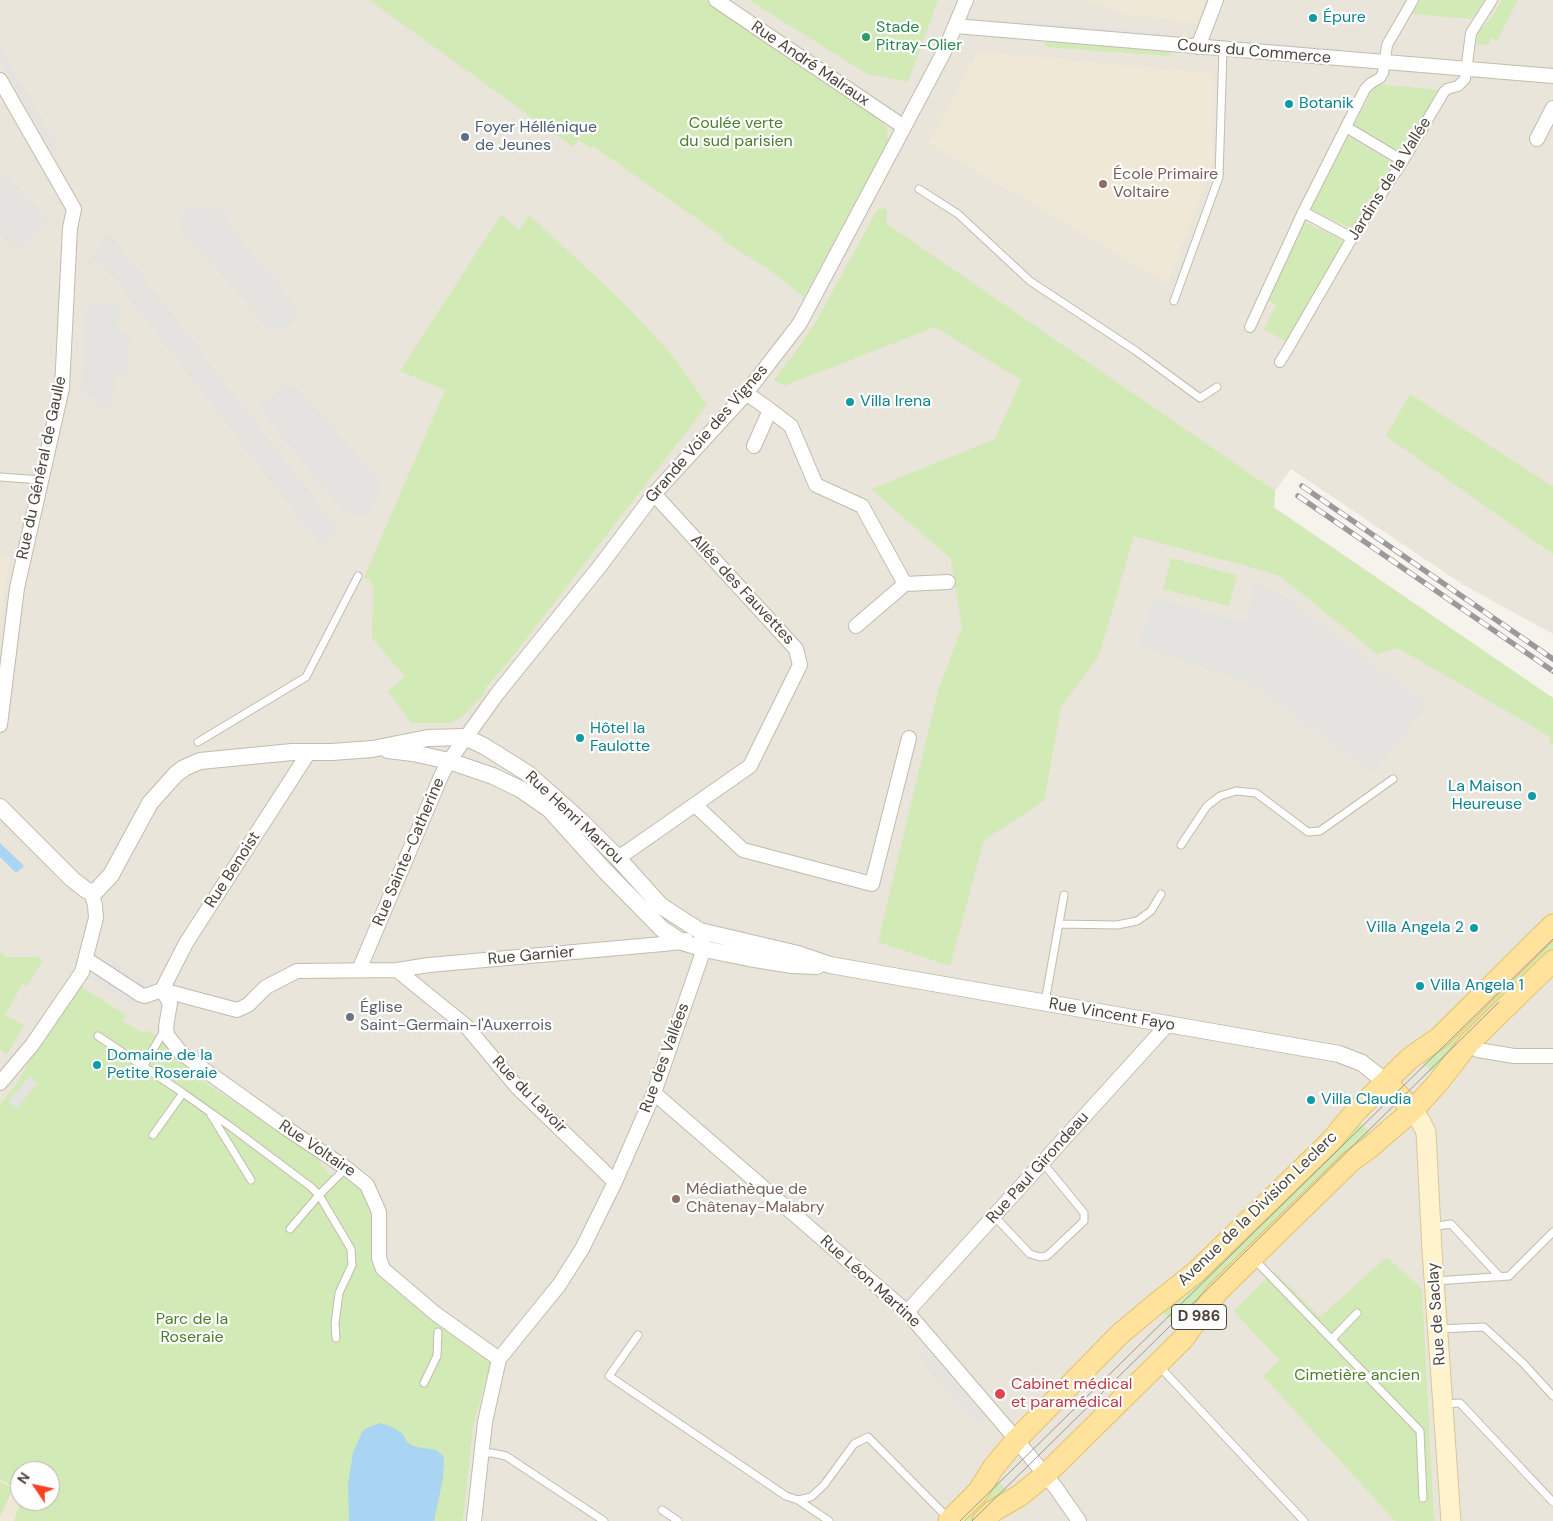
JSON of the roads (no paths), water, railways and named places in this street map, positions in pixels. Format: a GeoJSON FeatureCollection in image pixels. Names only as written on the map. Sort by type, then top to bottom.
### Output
{"type":"FeatureCollection","features":[{"type":"Feature","properties":{"kind":"main road","name":"Avenue de la Division Leclerc"},"geometry":{"type":"LineString","coordinates":[[950,1520],[978,1492],[993,1468],[1016,1440],[1120,1334],[1196,1272],[1330,1141],[1356,1111],[1410,1058],[1439,1038],[1553,926]]}},
{"type":"Feature","properties":{"kind":"main road","name":"Avenue de la Division Leclerc"},"geometry":{"type":"LineString","coordinates":[[983,1521],[993,1511],[1019,1496],[1045,1475],[1158,1365],[1183,1339],[1217,1292],[1351,1161],[1413,1110],[1469,1044],[1553,960]]}},
{"type":"Feature","properties":{"kind":"main road"},"geometry":{"type":"LineString","coordinates":[[1386,1082],[1413,1110]]}},
{"type":"Feature","properties":{"kind":"main road","name":"Rue de Saclay"},"geometry":{"type":"LineString","coordinates":[[1413,1110],[1426,1132],[1434,1281],[1451,1521]]}},
{"type":"Feature","properties":{"kind":"street","name":"Rue André Malraux"},"geometry":{"type":"LineString","coordinates":[[716,0],[904,128]]}},
{"type":"Feature","properties":{"kind":"street","name":"Grande Voie des Vignes"},"geometry":{"type":"LineString","coordinates":[[465,738],[497,694],[600,566],[654,494],[746,393],[800,323],[945,50],[966,0]]}},
{"type":"Feature","properties":{"kind":"street"},"geometry":{"type":"LineString","coordinates":[[1198,47],[1216,0]]}},
{"type":"Feature","properties":{"kind":"street"},"geometry":{"type":"LineString","coordinates":[[1250,327],[1303,212],[1368,85],[1378,80],[1383,74],[1385,50],[1413,0]]}},
{"type":"Feature","properties":{"kind":"street","name":"Jardins de la Vallée"},"geometry":{"type":"LineString","coordinates":[[1280,362],[1352,238],[1404,161],[1445,91],[1458,86],[1465,79],[1471,33],[1492,0]]}},
{"type":"Feature","properties":{"kind":"street","name":"Cours du Commerce"},"geometry":{"type":"LineString","coordinates":[[955,26],[1553,76]]}},
{"type":"Feature","properties":{"kind":"street","name":"Rue du Général de Gaulle"},"geometry":{"type":"LineString","coordinates":[[0,80],[74,209],[70,228],[62,388],[17,588],[0,725]]}},
{"type":"Feature","properties":{"kind":"street"},"geometry":{"type":"LineString","coordinates":[[1538,139],[1553,108]]}},
{"type":"Feature","properties":{"kind":"street"},"geometry":{"type":"LineString","coordinates":[[1346,127],[1404,161]]}},
{"type":"Feature","properties":{"kind":"street"},"geometry":{"type":"LineString","coordinates":[[1303,212],[1352,238]]}},
{"type":"Feature","properties":{"kind":"street"},"geometry":{"type":"LineString","coordinates":[[746,393],[791,426],[816,485],[862,506],[905,584]]}},
{"type":"Feature","properties":{"kind":"street"},"geometry":{"type":"LineString","coordinates":[[754,446],[770,410]]}},
{"type":"Feature","properties":{"kind":"street","name":"Allée des Fauvettes"},"geometry":{"type":"LineString","coordinates":[[616,857],[627,852],[750,766],[800,665],[796,649],[654,494]]}},
{"type":"Feature","properties":{"kind":"street"},"geometry":{"type":"LineString","coordinates":[[856,626],[905,584],[948,582]]}},
{"type":"Feature","properties":{"kind":"street","name":"Rue Henri Marrou"},"geometry":{"type":"LineString","coordinates":[[91,892],[96,890],[111,876],[150,803],[167,782],[184,768],[200,761],[292,752],[332,752],[372,748],[428,738],[465,738],[484,746],[527,773],[581,821],[661,906],[700,931]]}},
{"type":"Feature","properties":{"kind":"street","name":"Rue Sainte-Catherine"},"geometry":{"type":"LineString","coordinates":[[359,970],[442,774],[465,738]]}},
{"type":"Feature","properties":{"kind":"street"},"geometry":{"type":"LineString","coordinates":[[695,805],[743,850],[872,884],[910,738]]}},
{"type":"Feature","properties":{"kind":"street","name":"Rue Henri Marrou"},"geometry":{"type":"LineString","coordinates":[[372,748],[412,753],[449,761],[493,776],[520,789],[549,809],[605,872],[662,929],[682,942]]}},
{"type":"Feature","properties":{"kind":"street","name":"Rue Benoist"},"geometry":{"type":"LineString","coordinates":[[162,990],[186,944],[308,752]]}},
{"type":"Feature","properties":{"kind":"street"},"geometry":{"type":"LineString","coordinates":[[0,807],[76,883],[91,892],[95,904],[96,918],[82,972],[32,1045],[0,1083]]}},
{"type":"Feature","properties":{"kind":"street"},"geometry":{"type":"LineString","coordinates":[[700,931],[704,949]]}},
{"type":"Feature","properties":{"kind":"street","name":"Rue Garnier"},"geometry":{"type":"LineString","coordinates":[[162,990],[237,1010],[248,1005],[266,987],[297,971],[396,970],[429,965],[682,942],[700,931]]}},
{"type":"Feature","properties":{"kind":"street","name":"Rue Vincent Fayo"},"geometry":{"type":"LineString","coordinates":[[700,931],[798,954],[830,965],[1339,1054],[1362,1063],[1386,1082]]}},
{"type":"Feature","properties":{"kind":"street","name":"Rue Vincent Fayo"},"geometry":{"type":"LineString","coordinates":[[682,942],[704,949],[792,965],[830,965]]}},
{"type":"Feature","properties":{"kind":"street","name":"Rue des Vallées"},"geometry":{"type":"LineString","coordinates":[[499,1359],[559,1285],[582,1249],[615,1182],[654,1093],[704,949]]}},
{"type":"Feature","properties":{"kind":"street"},"geometry":{"type":"LineString","coordinates":[[86,959],[141,995],[145,996],[162,990],[170,1003],[166,1028]]}},
{"type":"Feature","properties":{"kind":"street","name":"Rue du Lavoir"},"geometry":{"type":"LineString","coordinates":[[396,970],[466,1026],[518,1088],[615,1182]]}},
{"type":"Feature","properties":{"kind":"street","name":"Rue Paul Girondeau"},"geometry":{"type":"LineString","coordinates":[[907,1312],[1168,1024]]}},
{"type":"Feature","properties":{"kind":"street","name":"Rue Voltaire"},"geometry":{"type":"LineString","coordinates":[[166,1028],[167,1035],[181,1054],[346,1168],[367,1185],[379,1212],[379,1258],[383,1269],[436,1314],[499,1359]]}},
{"type":"Feature","properties":{"kind":"street"},"geometry":{"type":"LineString","coordinates":[[1469,1044],[1478,1050],[1514,1056],[1553,1056]]}},
{"type":"Feature","properties":{"kind":"street","name":"Rue Léon Martine"},"geometry":{"type":"LineString","coordinates":[[654,1093],[907,1312],[1004,1425],[1045,1475],[1079,1521]]}},
{"type":"Feature","properties":{"kind":"street"},"geometry":{"type":"LineString","coordinates":[[474,1521],[485,1422],[499,1359]]}},
{"type":"Feature","properties":{"kind":"lane"},"geometry":{"type":"LineString","coordinates":[[1174,301],[1219,177],[1223,49]]}},
{"type":"Feature","properties":{"kind":"lane"},"geometry":{"type":"LineString","coordinates":[[919,189],[958,214],[1030,281],[1136,350],[1200,398],[1217,387]]}},
{"type":"Feature","properties":{"kind":"lane"},"geometry":{"type":"LineString","coordinates":[[0,477],[41,480]]}},
{"type":"Feature","properties":{"kind":"lane"},"geometry":{"type":"LineString","coordinates":[[198,742],[306,677],[358,576]]}},
{"type":"Feature","properties":{"kind":"lane"},"geometry":{"type":"LineString","coordinates":[[1180,845],[1207,806],[1220,796],[1236,791],[1256,793],[1308,832],[1320,831],[1393,779]]}},
{"type":"Feature","properties":{"kind":"lane"},"geometry":{"type":"LineString","coordinates":[[1059,924],[1117,925],[1137,921],[1151,911],[1161,894]]}},
{"type":"Feature","properties":{"kind":"lane"},"geometry":{"type":"LineString","coordinates":[[1045,1003],[1064,895]]}},
{"type":"Feature","properties":{"kind":"lane"},"geometry":{"type":"LineString","coordinates":[[139,1074],[166,1028]]}},
{"type":"Feature","properties":{"kind":"lane"},"geometry":{"type":"LineString","coordinates":[[98,1036],[210,1113],[303,1181],[319,1195],[351,1249],[352,1265],[339,1293],[335,1324],[336,1338]]}},
{"type":"Feature","properties":{"kind":"lane"},"geometry":{"type":"LineString","coordinates":[[153,1135],[182,1093]]}},
{"type":"Feature","properties":{"kind":"lane"},"geometry":{"type":"LineString","coordinates":[[210,1113],[251,1180]]}},
{"type":"Feature","properties":{"kind":"lane"},"geometry":{"type":"LineString","coordinates":[[994,1216],[1030,1254],[1040,1257],[1047,1256],[1084,1221],[1084,1213],[1042,1163]]}},
{"type":"Feature","properties":{"kind":"lane"},"geometry":{"type":"LineString","coordinates":[[290,1229],[319,1195],[346,1168]]}},
{"type":"Feature","properties":{"kind":"lane"},"geometry":{"type":"LineString","coordinates":[[1431,1227],[1451,1224],[1500,1277]]}},
{"type":"Feature","properties":{"kind":"lane"},"geometry":{"type":"LineString","coordinates":[[1434,1281],[1509,1276],[1553,1232]]}},
{"type":"Feature","properties":{"kind":"lane"},"geometry":{"type":"LineString","coordinates":[[1253,1258],[1420,1431],[1423,1498]]}},
{"type":"Feature","properties":{"kind":"lane"},"geometry":{"type":"LineString","coordinates":[[1332,1338],[1357,1313]]}},
{"type":"Feature","properties":{"kind":"lane"},"geometry":{"type":"LineString","coordinates":[[1438,1329],[1484,1326],[1523,1363],[1553,1396]]}},
{"type":"Feature","properties":{"kind":"lane"},"geometry":{"type":"LineString","coordinates":[[424,1383],[437,1356],[438,1332]]}},
{"type":"Feature","properties":{"kind":"lane"},"geometry":{"type":"LineString","coordinates":[[638,1335],[609,1376],[786,1496],[798,1500],[828,1521]]}},
{"type":"Feature","properties":{"kind":"lane"},"geometry":{"type":"LineString","coordinates":[[1158,1365],[1304,1521]]}},
{"type":"Feature","properties":{"kind":"lane"},"geometry":{"type":"LineString","coordinates":[[1443,1404],[1460,1403],[1553,1502]]}},
{"type":"Feature","properties":{"kind":"lane"},"geometry":{"type":"LineString","coordinates":[[798,1500],[811,1497],[824,1485],[854,1444],[868,1437],[950,1520]]}},
{"type":"Feature","properties":{"kind":"lane"},"geometry":{"type":"LineString","coordinates":[[481,1453],[506,1456],[604,1521]]}},
{"type":"Feature","properties":{"kind":"lane"},"geometry":{"type":"LineString","coordinates":[[662,1510],[678,1521]]}},
{"type":"Feature","properties":{"kind":"water"},"geometry":{"type":"Polygon","coordinates":[[[0,843],[24,866],[16,873],[0,857],[0,843]]]}},
{"type":"Feature","properties":{"kind":"water"},"geometry":{"type":"Polygon","coordinates":[[[380,1423],[392,1427],[403,1434],[406,1441],[411,1445],[436,1450],[442,1455],[444,1459],[443,1478],[434,1521],[349,1521],[348,1484],[353,1453],[362,1432],[380,1423]]]}},
{"type":"Feature","properties":{"kind":"tram line"},"geometry":{"type":"LineString","coordinates":[[960,1521],[1553,939]]}},
{"type":"Feature","properties":{"kind":"tram line"},"geometry":{"type":"LineString","coordinates":[[972,1521],[1499,1002]]}},
{"type":"Feature","properties":{"kind":"railway"},"geometry":{"type":"LineString","coordinates":[[1302,486],[1553,659]]}},
{"type":"Feature","properties":{"kind":"railway"},"geometry":{"type":"LineString","coordinates":[[1298,496],[1553,671]]}},
{"type":"Feature","properties":{"kind":"place","name":"Épure"},"geometry":{"type":"Point","coordinates":[1313,18]}},
{"type":"Feature","properties":{"kind":"place","name":"Stade Pitray-Olier"},"geometry":{"type":"Point","coordinates":[866,37]}},
{"type":"Feature","properties":{"kind":"place","name":"Botanik"},"geometry":{"type":"Point","coordinates":[1289,104]}},
{"type":"Feature","properties":{"kind":"place","name":"Foyer Héllénique de Jeunes"},"geometry":{"type":"Point","coordinates":[465,137]}},
{"type":"Feature","properties":{"kind":"place","name":"École Primaire Voltaire"},"geometry":{"type":"Point","coordinates":[1103,184]}},
{"type":"Feature","properties":{"kind":"place","name":"Villa Irena"},"geometry":{"type":"Point","coordinates":[850,402]}},
{"type":"Feature","properties":{"kind":"place","name":"Hôtel la Faulotte"},"geometry":{"type":"Point","coordinates":[580,738]}},
{"type":"Feature","properties":{"kind":"place","name":"La Maison Heureuse"},"geometry":{"type":"Point","coordinates":[1532,796]}},
{"type":"Feature","properties":{"kind":"place","name":"Villa Angela 2"},"geometry":{"type":"Point","coordinates":[1474,928]}},
{"type":"Feature","properties":{"kind":"place","name":"Villa Angela 1"},"geometry":{"type":"Point","coordinates":[1420,986]}},
{"type":"Feature","properties":{"kind":"place","name":"Église Saint-Germain-l'Auxerrois"},"geometry":{"type":"Point","coordinates":[350,1017]}},
{"type":"Feature","properties":{"kind":"place","name":"Domaine de la Petite Roseraie"},"geometry":{"type":"Point","coordinates":[97,1065]}},
{"type":"Feature","properties":{"kind":"place","name":"Villa Claudia"},"geometry":{"type":"Point","coordinates":[1311,1100]}},
{"type":"Feature","properties":{"kind":"place","name":"Médiathèque de Châtenay-Malabry"},"geometry":{"type":"Point","coordinates":[676,1199]}},
{"type":"Feature","properties":{"kind":"place","name":"Cabinet médical et paramédical"},"geometry":{"type":"Point","coordinates":[1000,1394]}},
{"type":"Feature","properties":{"kind":"park label","name":"Coulée verte du sud parisien"},"geometry":{"type":"Point","coordinates":[736,133]}},
{"type":"Feature","properties":{"kind":"park label","name":"Parc de la Roseraie"},"geometry":{"type":"Point","coordinates":[192,1329]}},
{"type":"Feature","properties":{"kind":"park label","name":"Cimetière ancien"},"geometry":{"type":"Point","coordinates":[1357,1376]}}]}
